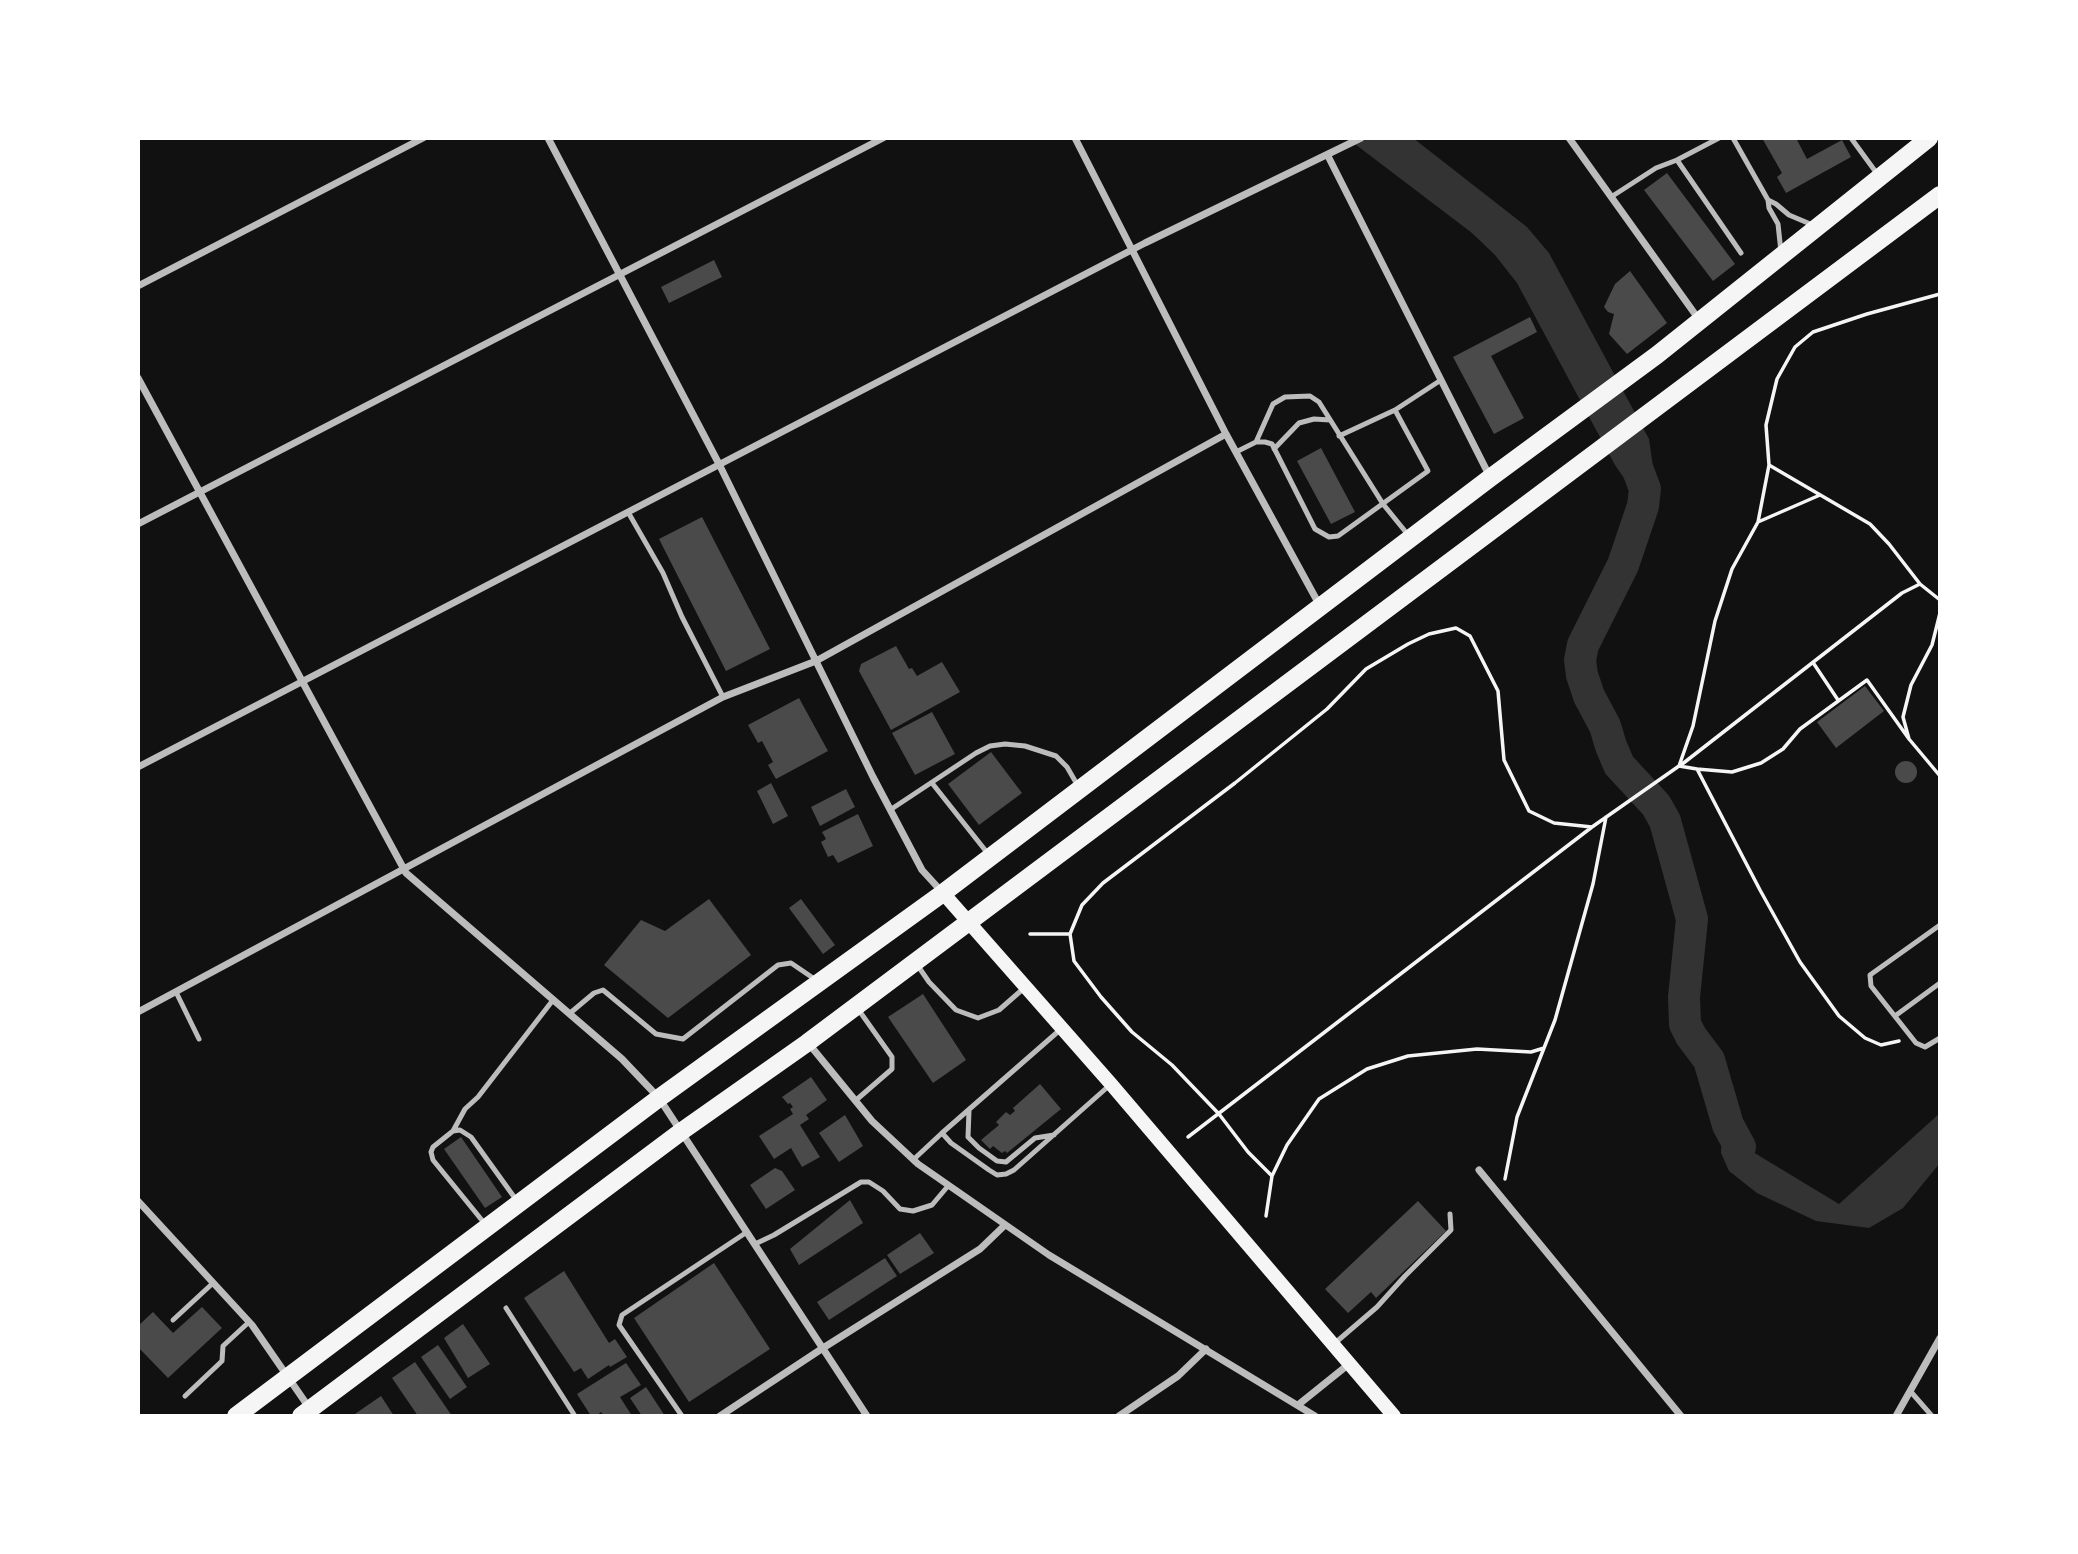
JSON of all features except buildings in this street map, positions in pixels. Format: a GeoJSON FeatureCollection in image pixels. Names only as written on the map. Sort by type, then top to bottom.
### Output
{"type":"FeatureCollection","features":[{"type":"Feature","properties":{"kind":"highway"},"geometry":{"type":"LineString","coordinates":[[236,1416],[659,1098],[943,893],[1490,478],[1657,355],[1928,138]]}},
{"type":"Feature","properties":{"kind":"highway"},"geometry":{"type":"LineString","coordinates":[[308,1414],[682,1131],[807,1043],[1940,195]]}},
{"type":"Feature","properties":{"kind":"main road"},"geometry":{"type":"LineString","coordinates":[[943,893],[1111,1084],[1394,1416]]}},
{"type":"Feature","properties":{"kind":"street"},"geometry":{"type":"LineString","coordinates":[[138,286],[423,138]]}},
{"type":"Feature","properties":{"kind":"street"},"geometry":{"type":"LineString","coordinates":[[548,138],[719,464],[922,870],[943,893]]}},
{"type":"Feature","properties":{"kind":"street"},"geometry":{"type":"LineString","coordinates":[[138,524],[883,138]]}},
{"type":"Feature","properties":{"kind":"street"},"geometry":{"type":"LineString","coordinates":[[1075,138],[1226,434],[1320,607]]}},
{"type":"Feature","properties":{"kind":"street"},"geometry":{"type":"LineString","coordinates":[[138,767],[1132,250],[1361,138]]}},
{"type":"Feature","properties":{"kind":"street"},"geometry":{"type":"LineString","coordinates":[[1569,138],[1700,322]]}},
{"type":"Feature","properties":{"kind":"street"},"geometry":{"type":"LineString","coordinates":[[1328,156],[1490,478]]}},
{"type":"Feature","properties":{"kind":"street"},"geometry":{"type":"LineString","coordinates":[[138,378],[406,873],[622,1059],[659,1098],[867,1416]]}},
{"type":"Feature","properties":{"kind":"street"},"geometry":{"type":"LineString","coordinates":[[138,1012],[723,697],[817,661],[1226,434]]}},
{"type":"Feature","properties":{"kind":"street"},"geometry":{"type":"LineString","coordinates":[[807,1043],[884,1134],[948,1186],[1049,1255],[1315,1416]]}},
{"type":"Feature","properties":{"kind":"street"},"geometry":{"type":"LineString","coordinates":[[1479,1170],[1681,1416]]}},
{"type":"Feature","properties":{"kind":"street"},"geometry":{"type":"LineString","coordinates":[[138,1201],[249,1322],[287,1377],[308,1414]]}},
{"type":"Feature","properties":{"kind":"street"},"geometry":{"type":"LineString","coordinates":[[720,1416],[980,1250],[1005,1225]]}},
{"type":"Feature","properties":{"kind":"street"},"geometry":{"type":"LineString","coordinates":[[1896,1416],[1940,1338]]}},
{"type":"Feature","properties":{"kind":"street"},"geometry":{"type":"LineString","coordinates":[[1118,1416],[1178,1376],[1206,1349]]}},
{"type":"Feature","properties":{"kind":"street"},"geometry":{"type":"LineString","coordinates":[[1298,1405],[1349,1364]]}},
{"type":"Feature","properties":{"kind":"lane"},"geometry":{"type":"LineString","coordinates":[[1611,197],[1656,167],[1677,160],[1719,138]]}},
{"type":"Feature","properties":{"kind":"lane"},"geometry":{"type":"LineString","coordinates":[[1733,138],[1768,200],[1778,224],[1782,256]]}},
{"type":"Feature","properties":{"kind":"lane"},"geometry":{"type":"LineString","coordinates":[[1851,138],[1880,177]]}},
{"type":"Feature","properties":{"kind":"lane"},"geometry":{"type":"LineString","coordinates":[[1677,160],[1741,253]]}},
{"type":"Feature","properties":{"kind":"lane"},"geometry":{"type":"LineString","coordinates":[[1768,200],[1789,215],[1818,227]]}},
{"type":"Feature","properties":{"kind":"lane"},"geometry":{"type":"LineString","coordinates":[[1339,436],[1395,410],[1441,380]]}},
{"type":"Feature","properties":{"kind":"lane"},"geometry":{"type":"LineString","coordinates":[[1256,442],[1273,404],[1285,397],[1310,396],[1319,402],[1382,504],[1411,538]]}},
{"type":"Feature","properties":{"kind":"lane"},"geometry":{"type":"LineString","coordinates":[[1236,452],[1256,442],[1272,444],[1315,529],[1321,534],[1338,536],[1428,471],[1395,410]]}},
{"type":"Feature","properties":{"kind":"lane"},"geometry":{"type":"LineString","coordinates":[[1274,449],[1299,423],[1314,419],[1330,420]]}},
{"type":"Feature","properties":{"kind":"lane"},"geometry":{"type":"LineString","coordinates":[[628,512],[663,573],[677,607],[723,697]]}},
{"type":"Feature","properties":{"kind":"lane"},"geometry":{"type":"LineString","coordinates":[[891,810],[976,753],[990,746],[1005,744],[1025,746],[1056,757],[1067,767],[1079,788]]}},
{"type":"Feature","properties":{"kind":"lane"},"geometry":{"type":"LineString","coordinates":[[932,783],[990,856]]}},
{"type":"Feature","properties":{"kind":"lane"},"geometry":{"type":"LineString","coordinates":[[1940,925],[1870,975],[1871,986],[1916,1043],[1925,1047],[1940,1038]]}},
{"type":"Feature","properties":{"kind":"lane"},"geometry":{"type":"LineString","coordinates":[[915,962],[929,982],[956,1010],[978,1018],[999,1010],[1026,987]]}},
{"type":"Feature","properties":{"kind":"lane"},"geometry":{"type":"LineString","coordinates":[[569,1014],[594,993],[603,989],[656,1034],[683,1039],[778,965],[791,963],[819,982]]}},
{"type":"Feature","properties":{"kind":"lane"},"geometry":{"type":"LineString","coordinates":[[1895,1016],[1940,983]]}},
{"type":"Feature","properties":{"kind":"lane"},"geometry":{"type":"LineString","coordinates":[[176,992],[199,1039]]}},
{"type":"Feature","properties":{"kind":"lane"},"geometry":{"type":"LineString","coordinates":[[484,1230],[433,1160],[431,1152],[433,1147],[453,1131],[464,1109],[478,1097],[553,1000]]}},
{"type":"Feature","properties":{"kind":"lane"},"geometry":{"type":"LineString","coordinates":[[855,1101],[892,1069],[892,1058],[856,1005]]}},
{"type":"Feature","properties":{"kind":"lane"},"geometry":{"type":"LineString","coordinates":[[913,1160],[1062,1029]]}},
{"type":"Feature","properties":{"kind":"lane"},"geometry":{"type":"LineString","coordinates":[[942,1133],[951,1143],[997,1175],[1006,1174],[1014,1170],[1111,1084]]}},
{"type":"Feature","properties":{"kind":"lane"},"geometry":{"type":"LineString","coordinates":[[969,1111],[968,1137],[997,1161],[1006,1162],[1035,1138],[1054,1135]]}},
{"type":"Feature","properties":{"kind":"lane"},"geometry":{"type":"LineString","coordinates":[[453,1131],[460,1130],[471,1138],[519,1203]]}},
{"type":"Feature","properties":{"kind":"lane"},"geometry":{"type":"LineString","coordinates":[[755,1244],[861,1182],[869,1182],[883,1191],[900,1209],[913,1211],[932,1205],[948,1186]]}},
{"type":"Feature","properties":{"kind":"lane"},"geometry":{"type":"LineString","coordinates":[[1333,1345],[1377,1307],[1451,1230],[1450,1214]]}},
{"type":"Feature","properties":{"kind":"lane"},"geometry":{"type":"LineString","coordinates":[[682,1416],[619,1325],[622,1315],[747,1232]]}},
{"type":"Feature","properties":{"kind":"lane"},"geometry":{"type":"LineString","coordinates":[[173,1320],[213,1283]]}},
{"type":"Feature","properties":{"kind":"lane"},"geometry":{"type":"LineString","coordinates":[[506,1308],[575,1416]]}},
{"type":"Feature","properties":{"kind":"lane"},"geometry":{"type":"LineString","coordinates":[[185,1396],[222,1361],[223,1346],[249,1322]]}},
{"type":"Feature","properties":{"kind":"lane"},"geometry":{"type":"LineString","coordinates":[[1911,1392],[1932,1416]]}},
{"type":"Feature","properties":{"kind":"path"},"geometry":{"type":"LineString","coordinates":[[1679,766],[1693,726],[1715,621],[1727,582],[1758,522],[1769,465],[1766,425],[1777,379],[1795,347],[1813,332],[1940,294]]}},
{"type":"Feature","properties":{"kind":"path"},"geometry":{"type":"LineString","coordinates":[[1769,465],[1870,524],[1920,584],[1940,600]]}},
{"type":"Feature","properties":{"kind":"path"},"geometry":{"type":"LineString","coordinates":[[1758,522],[1820,495]]}},
{"type":"Feature","properties":{"kind":"path"},"geometry":{"type":"LineString","coordinates":[[1188,1137],[1592,827],[1679,766],[1902,593],[1920,584]]}},
{"type":"Feature","properties":{"kind":"path"},"geometry":{"type":"LineString","coordinates":[[1909,739],[1903,717],[1911,685],[1932,645],[1940,613]]}},
{"type":"Feature","properties":{"kind":"path"},"geometry":{"type":"LineString","coordinates":[[1272,1176],[1248,1152],[1219,1114],[1172,1065],[1132,1032],[1074,961],[1070,934],[1082,905],[1103,883],[1235,783],[1326,709],[1366,669],[1429,634],[1456,628],[1470,636],[1498,691],[1504,760],[1529,811],[1554,823],[1592,827]]}},
{"type":"Feature","properties":{"kind":"path"},"geometry":{"type":"LineString","coordinates":[[1814,663],[1838,700]]}},
{"type":"Feature","properties":{"kind":"path"},"geometry":{"type":"LineString","coordinates":[[1679,766],[1732,772],[1761,763],[1783,749],[1800,729],[1867,680],[1909,739],[1940,776]]}},
{"type":"Feature","properties":{"kind":"path"},"geometry":{"type":"LineString","coordinates":[[1697,769],[1800,962],[1839,1016],[1865,1038],[1881,1045],[1899,1041]]}},
{"type":"Feature","properties":{"kind":"path"},"geometry":{"type":"LineString","coordinates":[[1505,1179],[1517,1117],[1555,1020],[1593,884],[1606,817]]}},
{"type":"Feature","properties":{"kind":"path"},"geometry":{"type":"LineString","coordinates":[[1030,934],[1070,934]]}},
{"type":"Feature","properties":{"kind":"path"},"geometry":{"type":"LineString","coordinates":[[1266,1216],[1272,1176],[1287,1144],[1319,1099],[1367,1069],[1408,1056],[1477,1049],[1531,1052],[1544,1048]]}},
{"type":"Feature","properties":{"kind":"shaded area"},"geometry":{"type":"Polygon","coordinates":[[[1347,138],[1413,138],[1527,227],[1549,253],[1649,439],[1653,467],[1651,488],[1643,506],[1615,465],[1517,283],[1495,255],[1472,233],[1347,138]]]}},
{"type":"Feature","properties":{"kind":"shaded area"},"geometry":{"type":"Polygon","coordinates":[[[1723,1108],[1748,1149],[1839,1204],[1940,1113],[1940,1163],[1903,1208],[1869,1228],[1816,1221],[1757,1193],[1729,1171],[1721,1153],[1723,1108]]]}},
{"type":"Feature","properties":{"kind":"waterway"},"geometry":{"type":"LineString","coordinates":[[1636,465],[1645,489],[1643,506],[1623,565],[1583,645],[1580,660],[1582,675],[1619,765],[1656,805],[1665,821],[1692,919],[1684,997],[1685,1024],[1709,1060],[1728,1125],[1740,1147]]}}]}
